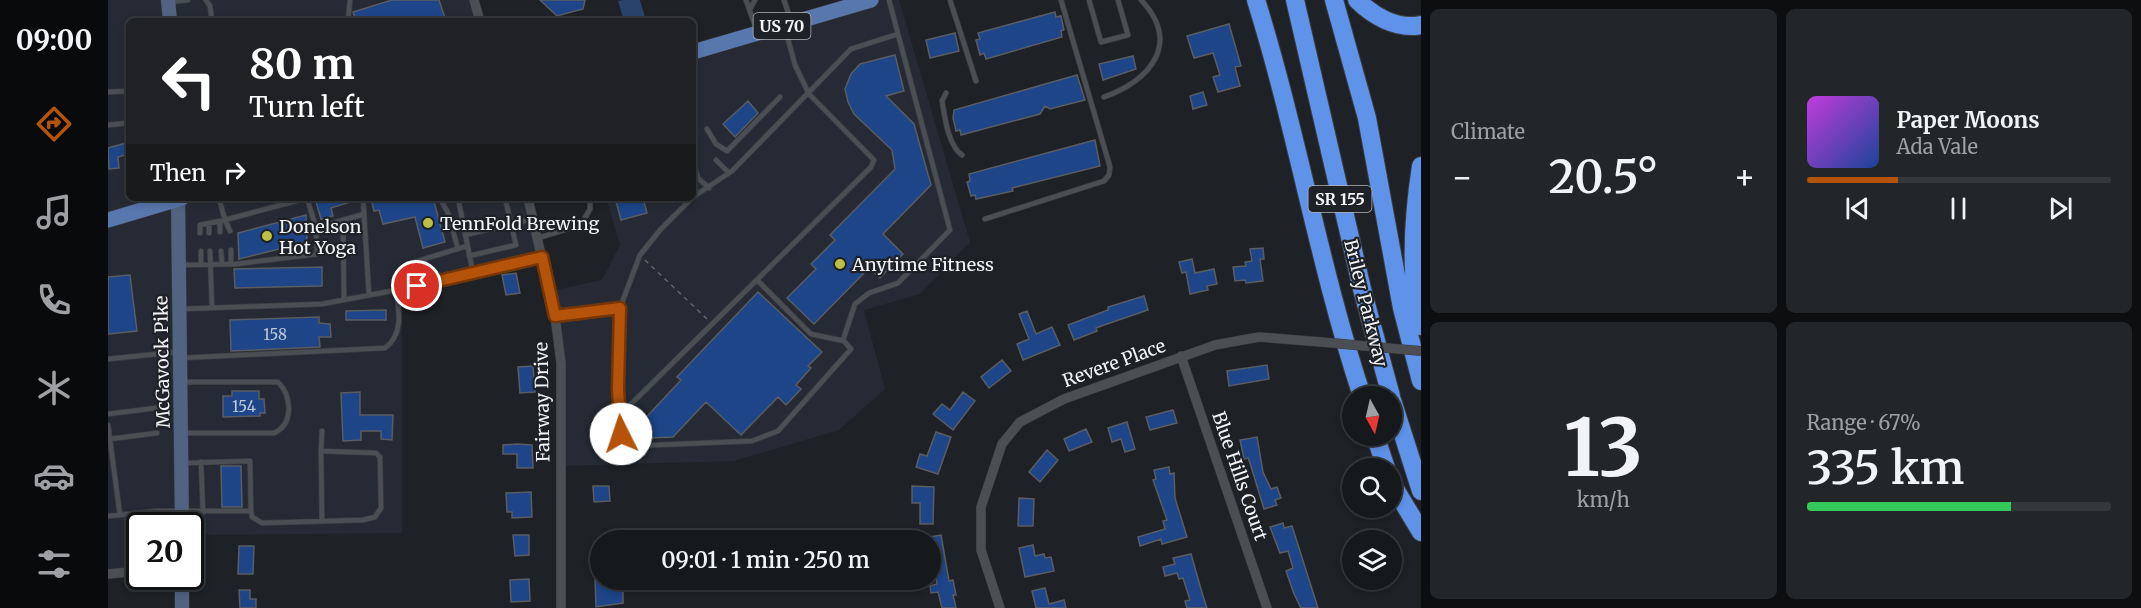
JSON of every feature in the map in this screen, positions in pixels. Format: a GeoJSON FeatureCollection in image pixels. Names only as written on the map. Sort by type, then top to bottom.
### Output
{"type":"FeatureCollection","features":[{"type":"Feature","properties":{"kind":"highway"},"geometry":{"type":"LineString","coordinates":[[1256,0],[1274,60],[1334,303],[1359,386]]}},
{"type":"Feature","properties":{"kind":"highway","name":"Briley Parkway"},"geometry":{"type":"LineString","coordinates":[[1295,0],[1362,289],[1388,386]]}},
{"type":"Feature","properties":{"kind":"highway","name":"Briley Parkway"},"geometry":{"type":"LineString","coordinates":[[1334,0],[1367,118],[1402,308],[1421,381]]}},
{"type":"Feature","properties":{"kind":"highway"},"geometry":{"type":"LineString","coordinates":[[1357,0],[1369,12],[1397,24],[1421,25]]}},
{"type":"Feature","properties":{"kind":"highway"},"geometry":{"type":"LineString","coordinates":[[1421,166],[1413,219],[1417,310],[1421,326]]}},
{"type":"Feature","properties":{"kind":"highway","name":"Briley Parkway"},"geometry":{"type":"LineString","coordinates":[[1402,432],[1421,491]]}},
{"type":"Feature","properties":{"kind":"highway"},"geometry":{"type":"LineString","coordinates":[[1402,501],[1421,532]]}},
{"type":"Feature","properties":{"kind":"main road","name":"US 70"},"geometry":{"type":"LineString","coordinates":[[696,51],[871,0]]}},
{"type":"Feature","properties":{"kind":"main road"},"geometry":{"type":"LineString","coordinates":[[168,1],[170,18]]}},
{"type":"Feature","properties":{"kind":"main road"},"geometry":{"type":"LineString","coordinates":[[108,220],[169,201]]}},
{"type":"Feature","properties":{"kind":"main road","name":"McGavock Pike"},"geometry":{"type":"LineString","coordinates":[[179,201],[182,512]]}},
{"type":"Feature","properties":{"kind":"main road"},"geometry":{"type":"LineString","coordinates":[[182,590],[182,608]]}},
{"type":"Feature","properties":{"kind":"street"},"geometry":{"type":"LineString","coordinates":[[474,0],[479,18]]}},
{"type":"Feature","properties":{"kind":"street","name":"Fairway Drive"},"geometry":{"type":"LineString","coordinates":[[529,201],[555,316],[561,363],[561,608]]}},
{"type":"Feature","properties":{"kind":"street","name":"Revere Place"},"geometry":{"type":"LineString","coordinates":[[1000,608],[981,550],[981,507],[1002,444],[1020,422],[1064,399],[1181,356],[1240,338],[1277,338],[1421,351]]}},
{"type":"Feature","properties":{"kind":"street","name":"Blue Hills Court"},"geometry":{"type":"LineString","coordinates":[[1181,356],[1267,608]]}},
{"type":"Feature","properties":{"kind":"street"},"geometry":{"type":"LineString","coordinates":[[108,574],[126,572]]}},
{"type":"Feature","properties":{"kind":"lane"},"geometry":{"type":"LineString","coordinates":[[168,1],[188,0]]}},
{"type":"Feature","properties":{"kind":"lane"},"geometry":{"type":"LineString","coordinates":[[206,0],[210,6],[212,18]]}},
{"type":"Feature","properties":{"kind":"lane"},"geometry":{"type":"LineString","coordinates":[[348,18],[350,0]]}},
{"type":"Feature","properties":{"kind":"lane"},"geometry":{"type":"LineString","coordinates":[[746,0],[758,34]]}},
{"type":"Feature","properties":{"kind":"lane"},"geometry":{"type":"LineString","coordinates":[[750,9],[755,0]]}},
{"type":"Feature","properties":{"kind":"lane"},"geometry":{"type":"LineString","coordinates":[[620,415],[871,167],[874,160],[809,94],[795,65],[784,0]]}},
{"type":"Feature","properties":{"kind":"lane"},"geometry":{"type":"LineString","coordinates":[[844,341],[844,331],[855,304],[869,293],[898,283],[950,230],[889,0]]}},
{"type":"Feature","properties":{"kind":"lane"},"geometry":{"type":"LineString","coordinates":[[950,0],[976,81]]}},
{"type":"Feature","properties":{"kind":"lane"},"geometry":{"type":"LineString","coordinates":[[985,219],[1104,181],[1109,175],[1110,167],[1097,118],[1061,0]]}},
{"type":"Feature","properties":{"kind":"lane"},"geometry":{"type":"LineString","coordinates":[[1089,0],[1101,42],[1128,34],[1118,0]]}},
{"type":"Feature","properties":{"kind":"lane"},"geometry":{"type":"LineString","coordinates":[[1104,97],[1127,89],[1158,54],[1161,46],[1159,25],[1142,0]]}},
{"type":"Feature","properties":{"kind":"lane"},"geometry":{"type":"LineString","coordinates":[[696,196],[729,173],[851,49],[898,34]]}},
{"type":"Feature","properties":{"kind":"lane"},"geometry":{"type":"LineString","coordinates":[[108,92],[126,91]]}},
{"type":"Feature","properties":{"kind":"lane"},"geometry":{"type":"LineString","coordinates":[[946,93],[942,101],[943,111],[954,150],[962,155]]}},
{"type":"Feature","properties":{"kind":"lane"},"geometry":{"type":"LineString","coordinates":[[707,129],[716,144],[728,151],[780,97]]}},
{"type":"Feature","properties":{"kind":"lane"},"geometry":{"type":"LineString","coordinates":[[108,125],[126,123]]}},
{"type":"Feature","properties":{"kind":"lane"},"geometry":{"type":"LineString","coordinates":[[716,160],[729,173]]}},
{"type":"Feature","properties":{"kind":"lane"},"geometry":{"type":"LineString","coordinates":[[696,172],[698,178],[709,188]]}},
{"type":"Feature","properties":{"kind":"lane"},"geometry":{"type":"LineString","coordinates":[[219,201],[222,221],[220,232]]}},
{"type":"Feature","properties":{"kind":"lane"},"geometry":{"type":"LineString","coordinates":[[200,233],[200,225],[296,201]]}},
{"type":"Feature","properties":{"kind":"lane"},"geometry":{"type":"LineString","coordinates":[[179,266],[234,264],[317,254],[316,228],[308,201]]}},
{"type":"Feature","properties":{"kind":"lane"},"geometry":{"type":"LineString","coordinates":[[363,201],[369,295]]}},
{"type":"Feature","properties":{"kind":"lane"},"geometry":{"type":"LineString","coordinates":[[459,201],[473,273]]}},
{"type":"Feature","properties":{"kind":"lane"},"geometry":{"type":"LineString","coordinates":[[469,256],[516,245],[506,201]]}},
{"type":"Feature","properties":{"kind":"lane"},"geometry":{"type":"LineString","coordinates":[[538,238],[581,225],[590,209],[590,201]]}},
{"type":"Feature","properties":{"kind":"lane"},"geometry":{"type":"LineString","coordinates":[[690,201],[661,229],[640,255],[620,308],[622,442],[632,446],[752,441],[778,431],[851,349],[844,341],[812,334],[757,280]]}},
{"type":"Feature","properties":{"kind":"lane"},"geometry":{"type":"LineString","coordinates":[[442,202],[458,249]]}},
{"type":"Feature","properties":{"kind":"lane"},"geometry":{"type":"LineString","coordinates":[[316,228],[364,214]]}},
{"type":"Feature","properties":{"kind":"lane"},"geometry":{"type":"LineString","coordinates":[[465,235],[533,219]]}},
{"type":"Feature","properties":{"kind":"lane"},"geometry":{"type":"LineString","coordinates":[[343,220],[344,300]]}},
{"type":"Feature","properties":{"kind":"lane"},"geometry":{"type":"LineString","coordinates":[[222,221],[230,231]]}},
{"type":"Feature","properties":{"kind":"lane"},"geometry":{"type":"LineString","coordinates":[[209,224],[209,233]]}},
{"type":"Feature","properties":{"kind":"lane"},"geometry":{"type":"LineString","coordinates":[[417,286],[411,263],[467,246]]}},
{"type":"Feature","properties":{"kind":"lane"},"geometry":{"type":"LineString","coordinates":[[231,250],[234,264]]}},
{"type":"Feature","properties":{"kind":"lane"},"geometry":{"type":"LineString","coordinates":[[201,251],[201,265]]}},
{"type":"Feature","properties":{"kind":"lane"},"geometry":{"type":"LineString","coordinates":[[210,251],[212,308]]}},
{"type":"Feature","properties":{"kind":"lane"},"geometry":{"type":"LineString","coordinates":[[221,251],[222,264]]}},
{"type":"Feature","properties":{"kind":"lane"},"geometry":{"type":"LineString","coordinates":[[179,309],[322,304],[417,286],[542,257]]}},
{"type":"Feature","properties":{"kind":"lane"},"geometry":{"type":"LineString","coordinates":[[108,359],[385,348],[391,344],[399,328],[396,290]]}},
{"type":"Feature","properties":{"kind":"lane"},"geometry":{"type":"LineString","coordinates":[[555,316],[620,308]]}},
{"type":"Feature","properties":{"kind":"lane"},"geometry":{"type":"LineString","coordinates":[[180,382],[271,380],[282,387],[289,414],[285,426],[274,433],[181,433]]}},
{"type":"Feature","properties":{"kind":"lane"},"geometry":{"type":"LineString","coordinates":[[108,414],[156,408]]}},
{"type":"Feature","properties":{"kind":"lane"},"geometry":{"type":"LineString","coordinates":[[108,425],[120,515]]}},
{"type":"Feature","properties":{"kind":"lane"},"geometry":{"type":"LineString","coordinates":[[322,431],[322,520]]}},
{"type":"Feature","properties":{"kind":"lane"},"geometry":{"type":"LineString","coordinates":[[110,439],[157,433]]}},
{"type":"Feature","properties":{"kind":"lane"},"geometry":{"type":"LineString","coordinates":[[181,463],[250,461],[252,518],[262,523],[375,517],[381,508],[381,457],[376,453],[321,451]]}},
{"type":"Feature","properties":{"kind":"lane"},"geometry":{"type":"LineString","coordinates":[[201,462],[203,512],[251,511]]}},
{"type":"Feature","properties":{"kind":"lane"},"geometry":{"type":"LineString","coordinates":[[108,516],[126,514]]}},
{"type":"Feature","properties":{"kind":"path"},"geometry":{"type":"LineString","coordinates":[[645,260],[712,324]]}},
{"type":"Feature","properties":{"kind":"shaded area"},"geometry":{"type":"Polygon","coordinates":[[[108,0],[475,0],[480,18],[126,18],[126,201],[529,201],[542,257],[402,289],[402,533],[204,535],[204,512],[126,512],[126,572],[108,574],[108,0]]]}},
{"type":"Feature","properties":{"kind":"shaded area"},"geometry":{"type":"Polygon","coordinates":[[[640,0],[645,18],[623,18],[618,1],[640,0]]]}},
{"type":"Feature","properties":{"kind":"shaded area"},"geometry":{"type":"Polygon","coordinates":[[[871,0],[899,0],[970,242],[920,294],[864,310],[885,389],[839,430],[734,461],[561,466],[561,363],[550,291],[602,280],[620,245],[607,201],[696,201],[696,51],[871,0]]]}},
{"type":"Feature","properties":{"kind":"building"},"geometry":{"type":"Polygon","coordinates":[[[392,0],[439,0],[445,18],[355,18],[353,12],[392,0]]]}},
{"type":"Feature","properties":{"kind":"building"},"geometry":{"type":"Polygon","coordinates":[[[540,0],[585,0],[583,9],[557,16],[540,0]]]}},
{"type":"Feature","properties":{"kind":"building"},"geometry":{"type":"Polygon","coordinates":[[[1055,12],[1056,17],[1061,16],[1064,30],[1061,31],[1062,37],[986,59],[984,53],[980,55],[976,40],[980,39],[978,33],[1055,12]]]}},
{"type":"Feature","properties":{"kind":"building"},"geometry":{"type":"Polygon","coordinates":[[[1229,24],[1241,66],[1235,67],[1240,86],[1218,92],[1213,77],[1220,75],[1213,53],[1194,58],[1187,36],[1229,24]]]}},
{"type":"Feature","properties":{"kind":"building"},"geometry":{"type":"Polygon","coordinates":[[[955,33],[959,51],[930,58],[926,40],[955,33]]]}},
{"type":"Feature","properties":{"kind":"building"},"geometry":{"type":"Polygon","coordinates":[[[895,55],[904,91],[886,96],[914,124],[931,185],[883,234],[903,254],[880,278],[869,268],[814,324],[787,298],[816,269],[811,264],[835,240],[830,235],[895,169],[892,150],[854,114],[845,89],[851,74],[860,64],[895,55]]]}},
{"type":"Feature","properties":{"kind":"building"},"geometry":{"type":"Polygon","coordinates":[[[1133,56],[1136,69],[1103,80],[1099,64],[1133,56]]]}},
{"type":"Feature","properties":{"kind":"building"},"geometry":{"type":"Polygon","coordinates":[[[1077,75],[1085,100],[1050,109],[1045,106],[1040,114],[961,135],[960,130],[956,131],[954,110],[1077,75]]]}},
{"type":"Feature","properties":{"kind":"building"},"geometry":{"type":"Polygon","coordinates":[[[1203,92],[1207,105],[1193,109],[1190,96],[1203,92]]]}},
{"type":"Feature","properties":{"kind":"building"},"geometry":{"type":"Polygon","coordinates":[[[748,101],[758,113],[735,137],[723,124],[748,101]]]}},
{"type":"Feature","properties":{"kind":"building"},"geometry":{"type":"Polygon","coordinates":[[[1095,140],[1100,166],[1012,188],[1013,191],[976,199],[975,195],[971,196],[967,182],[970,181],[969,174],[1095,140]]]}},
{"type":"Feature","properties":{"kind":"building"},"geometry":{"type":"Polygon","coordinates":[[[126,143],[126,155],[118,157],[119,168],[109,169],[108,148],[126,143]]]}},
{"type":"Feature","properties":{"kind":"building"},"geometry":{"type":"Polygon","coordinates":[[[316,201],[354,201],[331,208],[333,216],[321,219],[316,201]]]}},
{"type":"Feature","properties":{"kind":"building"},"geometry":{"type":"Polygon","coordinates":[[[372,201],[434,201],[445,242],[423,248],[415,217],[383,224],[379,210],[374,211],[372,201]]]}},
{"type":"Feature","properties":{"kind":"building"},"geometry":{"type":"Polygon","coordinates":[[[616,201],[644,201],[647,213],[621,220],[616,201]]]}},
{"type":"Feature","properties":{"kind":"building"},"geometry":{"type":"Polygon","coordinates":[[[306,215],[307,242],[239,259],[238,233],[306,215]]]}},
{"type":"Feature","properties":{"kind":"building"},"geometry":{"type":"Polygon","coordinates":[[[1263,248],[1264,259],[1260,259],[1263,281],[1246,283],[1245,280],[1235,281],[1233,267],[1246,266],[1245,262],[1252,261],[1250,249],[1263,248]]]}},
{"type":"Feature","properties":{"kind":"building"},"geometry":{"type":"Polygon","coordinates":[[[1192,259],[1195,273],[1214,269],[1217,284],[1207,286],[1208,290],[1190,294],[1186,272],[1182,273],[1179,262],[1192,259]]]}},
{"type":"Feature","properties":{"kind":"building"},"geometry":{"type":"Polygon","coordinates":[[[322,267],[322,286],[235,288],[234,269],[322,267]]]}},
{"type":"Feature","properties":{"kind":"building"},"geometry":{"type":"Polygon","coordinates":[[[516,273],[520,293],[506,295],[502,275],[516,273]]]}},
{"type":"Feature","properties":{"kind":"building"},"geometry":{"type":"Polygon","coordinates":[[[130,275],[137,331],[108,334],[108,277],[130,275]]]}},
{"type":"Feature","properties":{"kind":"building"},"geometry":{"type":"Polygon","coordinates":[[[758,292],[822,352],[808,366],[811,368],[796,385],[801,389],[786,405],[778,397],[741,435],[706,402],[673,437],[649,438],[638,426],[681,380],[677,377],[758,292]]]}},
{"type":"Feature","properties":{"kind":"building"},"geometry":{"type":"Polygon","coordinates":[[[1144,296],[1148,310],[1096,328],[1097,331],[1074,340],[1068,325],[1108,310],[1108,307],[1144,296]]]}},
{"type":"Feature","properties":{"kind":"building"},"geometry":{"type":"Polygon","coordinates":[[[386,310],[386,320],[346,320],[346,311],[386,310]]]}},
{"type":"Feature","properties":{"kind":"building"},"geometry":{"type":"Polygon","coordinates":[[[1027,311],[1036,334],[1052,327],[1060,345],[1023,360],[1017,344],[1029,339],[1019,314],[1027,311]]]}},
{"type":"Feature","properties":{"kind":"building"},"geometry":{"type":"Polygon","coordinates":[[[319,317],[319,323],[330,324],[331,337],[319,337],[320,347],[231,351],[230,320],[319,317]]]}},
{"type":"Feature","properties":{"kind":"building"},"geometry":{"type":"Polygon","coordinates":[[[1002,360],[1011,371],[989,388],[981,377],[1002,360]]]}},
{"type":"Feature","properties":{"kind":"building"},"geometry":{"type":"Polygon","coordinates":[[[1267,365],[1269,379],[1229,386],[1227,371],[1267,365]]]}},
{"type":"Feature","properties":{"kind":"building"},"geometry":{"type":"Polygon","coordinates":[[[533,366],[535,392],[520,393],[518,367],[533,366]]]}},
{"type":"Feature","properties":{"kind":"building"},"geometry":{"type":"Polygon","coordinates":[[[232,391],[259,391],[259,399],[264,399],[265,413],[260,413],[260,416],[223,417],[223,396],[232,396],[232,391]]]}},
{"type":"Feature","properties":{"kind":"building"},"geometry":{"type":"Polygon","coordinates":[[[360,392],[360,415],[393,415],[392,440],[381,439],[381,431],[361,431],[361,440],[343,441],[341,393],[360,392]]]}},
{"type":"Feature","properties":{"kind":"building"},"geometry":{"type":"Polygon","coordinates":[[[963,392],[975,401],[953,430],[933,414],[942,404],[950,410],[963,392]]]}},
{"type":"Feature","properties":{"kind":"building"},"geometry":{"type":"Polygon","coordinates":[[[1173,410],[1177,423],[1150,430],[1146,417],[1173,410]]]}},
{"type":"Feature","properties":{"kind":"building"},"geometry":{"type":"Polygon","coordinates":[[[1127,422],[1135,449],[1125,452],[1121,439],[1112,442],[1108,428],[1127,422]]]}},
{"type":"Feature","properties":{"kind":"building"},"geometry":{"type":"Polygon","coordinates":[[[1086,429],[1092,442],[1069,451],[1064,439],[1086,429]]]}},
{"type":"Feature","properties":{"kind":"building"},"geometry":{"type":"Polygon","coordinates":[[[936,432],[951,437],[938,474],[916,467],[920,454],[927,456],[936,432]]]}},
{"type":"Feature","properties":{"kind":"building"},"geometry":{"type":"Polygon","coordinates":[[[1257,437],[1263,472],[1271,489],[1277,487],[1281,498],[1275,500],[1277,505],[1264,509],[1248,458],[1244,459],[1240,440],[1257,437]]]}},
{"type":"Feature","properties":{"kind":"building"},"geometry":{"type":"Polygon","coordinates":[[[503,445],[532,445],[533,468],[517,468],[517,454],[503,454],[503,445]]]}},
{"type":"Feature","properties":{"kind":"building"},"geometry":{"type":"Polygon","coordinates":[[[1047,450],[1058,460],[1040,482],[1029,472],[1047,450]]]}},
{"type":"Feature","properties":{"kind":"building"},"geometry":{"type":"Polygon","coordinates":[[[221,466],[241,466],[242,507],[222,507],[221,466]]]}},
{"type":"Feature","properties":{"kind":"building"},"geometry":{"type":"Polygon","coordinates":[[[1169,467],[1170,474],[1174,473],[1175,498],[1187,537],[1162,544],[1161,539],[1140,546],[1138,537],[1165,529],[1163,521],[1167,520],[1153,480],[1156,479],[1154,470],[1169,467]]]}},
{"type":"Feature","properties":{"kind":"building"},"geometry":{"type":"Polygon","coordinates":[[[593,486],[609,486],[610,501],[594,502],[593,486]]]}},
{"type":"Feature","properties":{"kind":"building"},"geometry":{"type":"Polygon","coordinates":[[[912,486],[934,487],[933,524],[920,524],[920,503],[912,503],[912,486]]]}},
{"type":"Feature","properties":{"kind":"building"},"geometry":{"type":"Polygon","coordinates":[[[531,492],[532,517],[512,518],[512,512],[507,512],[506,493],[531,492]]]}},
{"type":"Feature","properties":{"kind":"building"},"geometry":{"type":"Polygon","coordinates":[[[1019,498],[1034,499],[1033,526],[1018,526],[1019,498]]]}},
{"type":"Feature","properties":{"kind":"building"},"geometry":{"type":"Polygon","coordinates":[[[1283,523],[1284,528],[1292,526],[1318,608],[1301,608],[1294,594],[1286,571],[1293,568],[1288,551],[1280,553],[1270,527],[1283,523]]]}},
{"type":"Feature","properties":{"kind":"building"},"geometry":{"type":"Polygon","coordinates":[[[513,535],[529,535],[529,555],[515,556],[513,535]]]}},
{"type":"Feature","properties":{"kind":"building"},"geometry":{"type":"Polygon","coordinates":[[[941,535],[949,581],[953,580],[956,608],[942,608],[938,592],[931,593],[931,590],[941,590],[941,535]]]}},
{"type":"Feature","properties":{"kind":"building"},"geometry":{"type":"Polygon","coordinates":[[[1033,545],[1035,556],[1044,554],[1045,558],[1051,557],[1054,571],[1025,577],[1019,548],[1033,545]]]}},
{"type":"Feature","properties":{"kind":"building"},"geometry":{"type":"Polygon","coordinates":[[[239,546],[254,546],[253,574],[238,574],[239,546]]]}},
{"type":"Feature","properties":{"kind":"building"},"geometry":{"type":"Polygon","coordinates":[[[1191,554],[1207,608],[1187,608],[1185,601],[1190,600],[1183,578],[1179,579],[1177,573],[1165,576],[1163,567],[1175,564],[1173,558],[1191,554]]]}},
{"type":"Feature","properties":{"kind":"building"},"geometry":{"type":"Polygon","coordinates":[[[529,579],[530,601],[511,602],[510,580],[529,579]]]}},
{"type":"Feature","properties":{"kind":"building"},"geometry":{"type":"Polygon","coordinates":[[[1045,588],[1049,604],[1064,600],[1066,608],[1036,608],[1032,591],[1045,588]]]}},
{"type":"Feature","properties":{"kind":"building"},"geometry":{"type":"Polygon","coordinates":[[[239,590],[250,590],[250,599],[256,599],[256,608],[240,608],[239,590]]]}},
{"type":"Feature","properties":{"kind":"building"},"geometry":{"type":"Polygon","coordinates":[[[595,590],[623,590],[623,603],[596,607],[595,590]]]}},
{"type":"Feature","properties":{"kind":"place","name":"TennFold Brewing"},"geometry":{"type":"Point","coordinates":[428,223]}},
{"type":"Feature","properties":{"kind":"place","name":"Donelson Hot Yoga"},"geometry":{"type":"Point","coordinates":[267,236]}},
{"type":"Feature","properties":{"kind":"place","name":"Anytime Fitness"},"geometry":{"type":"Point","coordinates":[840,264]}},
{"type":"Feature","properties":{"kind":"route"},"geometry":{"type":"LineString","coordinates":[[417,286],[542,257],[555,316],[620,308],[618,389],[621,434]]}}]}
